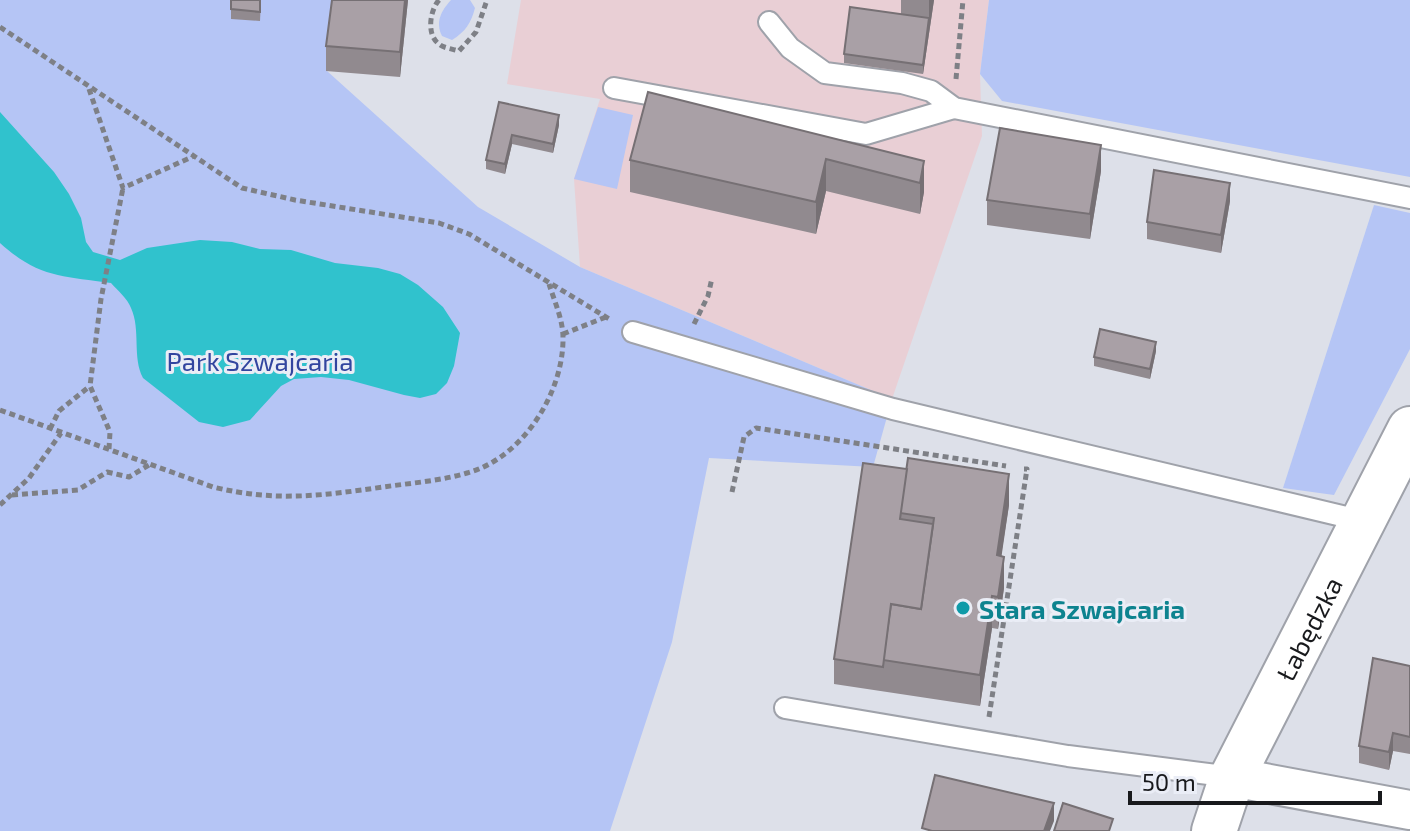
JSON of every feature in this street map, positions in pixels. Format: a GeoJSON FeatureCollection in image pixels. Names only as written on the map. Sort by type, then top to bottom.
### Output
{"type":"FeatureCollection","features":[{"type":"Feature","properties":{"kind":"street","name":"Łabędzka"},"geometry":{"type":"LineString","coordinates":[[1214,831],[1232,777],[1363,521],[1406,446]]}},
{"type":"Feature","properties":{"kind":"street"},"geometry":{"type":"LineString","coordinates":[[1232,777],[1410,810]]}},
{"type":"Feature","properties":{"kind":"lane"},"geometry":{"type":"LineString","coordinates":[[769,22],[790,48],[825,73],[902,83],[931,91],[954,108],[1410,198]]}},
{"type":"Feature","properties":{"kind":"lane"},"geometry":{"type":"LineString","coordinates":[[614,88],[866,134],[954,108]]}},
{"type":"Feature","properties":{"kind":"lane"},"geometry":{"type":"LineString","coordinates":[[633,332],[893,409],[1363,521]]}},
{"type":"Feature","properties":{"kind":"lane"},"geometry":{"type":"LineString","coordinates":[[785,708],[986,742],[1232,777]]}},
{"type":"Feature","properties":{"kind":"path"},"geometry":{"type":"LineString","coordinates":[[439,0],[431,15],[432,34],[439,44],[459,51],[476,32],[487,0]]}},
{"type":"Feature","properties":{"kind":"path"},"geometry":{"type":"LineString","coordinates":[[954,108],[963,0]]}},
{"type":"Feature","properties":{"kind":"path"},"geometry":{"type":"LineString","coordinates":[[0,27],[242,188],[259,194],[439,223],[469,234],[633,332]]}},
{"type":"Feature","properties":{"kind":"path"},"geometry":{"type":"LineString","coordinates":[[89,88],[123,188],[104,284],[90,386],[110,432],[109,449]]}},
{"type":"Feature","properties":{"kind":"path"},"geometry":{"type":"LineString","coordinates":[[123,188],[194,156]]}},
{"type":"Feature","properties":{"kind":"path"},"geometry":{"type":"LineString","coordinates":[[708,296],[712,278]]}},
{"type":"Feature","properties":{"kind":"path"},"geometry":{"type":"LineString","coordinates":[[0,410],[213,487],[249,495],[284,498],[348,492],[468,473],[492,463],[509,449],[526,432],[552,393],[560,370],[563,334],[549,284]]}},
{"type":"Feature","properties":{"kind":"path"},"geometry":{"type":"LineString","coordinates":[[563,334],[606,317]]}},
{"type":"Feature","properties":{"kind":"path"},"geometry":{"type":"LineString","coordinates":[[50,429],[59,411],[90,386]]}},
{"type":"Feature","properties":{"kind":"path"},"geometry":{"type":"LineString","coordinates":[[732,492],[744,437],[756,428],[898,452],[1027,469],[986,742]]}},
{"type":"Feature","properties":{"kind":"path"},"geometry":{"type":"LineString","coordinates":[[0,505],[29,478],[61,433]]}},
{"type":"Feature","properties":{"kind":"path"},"geometry":{"type":"LineString","coordinates":[[12,495],[78,490],[107,472],[129,477],[150,464]]}},
{"type":"Feature","properties":{"kind":"shaded area"},"geometry":{"type":"Polygon","coordinates":[[[521,0],[989,0],[980,74],[982,136],[892,399],[580,267],[574,179],[600,99],[507,84],[521,0]]]}},
{"type":"Feature","properties":{"kind":"shaded area"},"geometry":{"type":"Polygon","coordinates":[[[0,112],[54,172],[69,194],[81,218],[86,242],[93,252],[120,260],[147,248],[200,240],[232,242],[260,249],[291,250],[335,263],[400,274],[443,307],[460,333],[454,366],[447,383],[436,394],[420,398],[349,380],[321,377],[294,379],[281,386],[250,420],[223,427],[199,422],[143,378],[138,361],[134,316],[127,301],[111,283],[52,274],[27,263],[0,243],[0,112]]]}},
{"type":"Feature","properties":{"kind":"green space","name":"Park Szwajcaria"},"geometry":{"type":"Polygon","coordinates":[[[0,0],[334,0],[327,71],[478,207],[580,267],[892,399],[873,467],[709,458],[672,642],[610,831],[0,831],[0,0]]]}},
{"type":"Feature","properties":{"kind":"green space"},"geometry":{"type":"Polygon","coordinates":[[[451,0],[470,0],[475,8],[467,26],[452,40],[442,36],[439,26],[442,13],[451,0]]]}},
{"type":"Feature","properties":{"kind":"green space"},"geometry":{"type":"Polygon","coordinates":[[[989,0],[1410,0],[1410,177],[1002,101],[980,74],[989,0]]]}},
{"type":"Feature","properties":{"kind":"green space"},"geometry":{"type":"Polygon","coordinates":[[[598,107],[633,115],[617,189],[574,179],[598,107]]]}},
{"type":"Feature","properties":{"kind":"green space"},"geometry":{"type":"Polygon","coordinates":[[[1374,205],[1410,213],[1410,349],[1334,495],[1283,488],[1374,205]]]}},
{"type":"Feature","properties":{"kind":"building"},"geometry":{"type":"Polygon","coordinates":[[[231,0],[260,0],[260,12],[231,9],[231,0]]]}},
{"type":"Feature","properties":{"kind":"building"},"geometry":{"type":"Polygon","coordinates":[[[332,0],[405,0],[400,52],[326,46],[332,0]]]}},
{"type":"Feature","properties":{"kind":"building"},"geometry":{"type":"Polygon","coordinates":[[[850,7],[929,18],[923,65],[844,54],[850,7]]]}},
{"type":"Feature","properties":{"kind":"building"},"geometry":{"type":"Polygon","coordinates":[[[648,92],[924,161],[920,183],[826,159],[816,202],[630,160],[648,92]]]}},
{"type":"Feature","properties":{"kind":"building"},"geometry":{"type":"Polygon","coordinates":[[[499,102],[559,115],[553,144],[512,135],[505,164],[486,160],[499,102]]]}},
{"type":"Feature","properties":{"kind":"building"},"geometry":{"type":"Polygon","coordinates":[[[1000,128],[1101,145],[1090,214],[987,200],[1000,128]]]}},
{"type":"Feature","properties":{"kind":"building"},"geometry":{"type":"Polygon","coordinates":[[[1154,170],[1230,183],[1221,235],[1147,222],[1154,170]]]}},
{"type":"Feature","properties":{"kind":"building"},"geometry":{"type":"Polygon","coordinates":[[[1100,329],[1156,342],[1150,369],[1094,357],[1100,329]]]}},
{"type":"Feature","properties":{"kind":"building","name":"Stara Szwajcaria"},"geometry":{"type":"Polygon","coordinates":[[[908,458],[1009,474],[997,555],[1004,557],[998,597],[992,596],[980,675],[883,660],[891,604],[921,609],[934,518],[900,513],[908,458]]]}},
{"type":"Feature","properties":{"kind":"building"},"geometry":{"type":"Polygon","coordinates":[[[863,463],[907,469],[900,519],[933,524],[921,609],[891,604],[883,667],[834,659],[863,463]]]}},
{"type":"Feature","properties":{"kind":"building"},"geometry":{"type":"Polygon","coordinates":[[[1373,658],[1410,666],[1410,737],[1393,733],[1389,752],[1359,746],[1373,658]]]}},
{"type":"Feature","properties":{"kind":"building"},"geometry":{"type":"Polygon","coordinates":[[[935,775],[1054,803],[1044,831],[932,831],[922,828],[935,775]]]}},
{"type":"Feature","properties":{"kind":"building"},"geometry":{"type":"Polygon","coordinates":[[[1063,803],[1113,819],[1109,831],[1054,831],[1063,803]]]}},
{"type":"Feature","properties":{"kind":"place","name":"Stara Szwajcaria"},"geometry":{"type":"Point","coordinates":[963,608]}}]}
